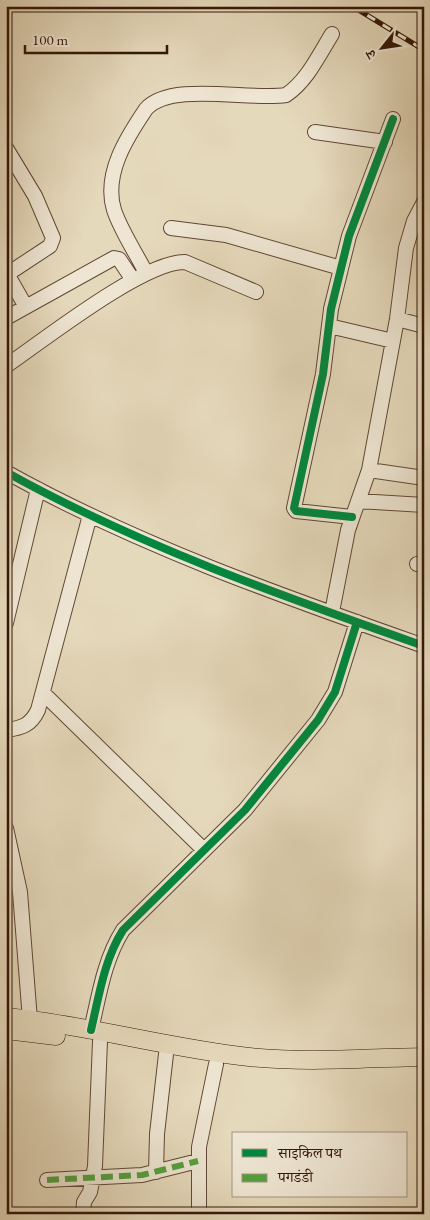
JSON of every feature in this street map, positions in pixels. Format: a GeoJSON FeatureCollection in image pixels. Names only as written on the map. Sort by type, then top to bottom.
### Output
{"type":"FeatureCollection","features":[{"type":"Feature","properties":{"kind":"main road"},"geometry":{"type":"LineString","coordinates":[[6,1016],[216,1064],[309,1070],[424,1068]]}},
{"type":"Feature","properties":{"kind":"main road"},"geometry":{"type":"LineString","coordinates":[[6,1030],[96,1036],[252,1057],[316,1060],[424,1057]]}},
{"type":"Feature","properties":{"kind":"street"},"geometry":{"type":"LineString","coordinates":[[146,273],[114,210],[112,181],[120,153],[146,109],[151,103],[175,96],[238,94],[277,97],[286,95],[294,90],[306,75],[332,34]]}},
{"type":"Feature","properties":{"kind":"street"},"geometry":{"type":"LineString","coordinates":[[352,517],[298,511],[294,508],[323,374],[329,326],[349,236],[393,119]]}},
{"type":"Feature","properties":{"kind":"street"},"geometry":{"type":"LineString","coordinates":[[315,132],[385,142]]}},
{"type":"Feature","properties":{"kind":"street"},"geometry":{"type":"LineString","coordinates":[[6,148],[35,196],[54,238],[50,246],[7,274],[26,307]]}},
{"type":"Feature","properties":{"kind":"street"},"geometry":{"type":"LineString","coordinates":[[332,612],[352,517],[369,470],[397,319],[406,248],[414,221],[424,202]]}},
{"type":"Feature","properties":{"kind":"street"},"geometry":{"type":"LineString","coordinates":[[171,228],[226,235],[341,268]]}},
{"type":"Feature","properties":{"kind":"street"},"geometry":{"type":"LineString","coordinates":[[6,318],[114,258],[118,259],[133,280]]}},
{"type":"Feature","properties":{"kind":"street"},"geometry":{"type":"LineString","coordinates":[[6,366],[133,280],[174,262],[185,262],[256,292]]}},
{"type":"Feature","properties":{"kind":"street"},"geometry":{"type":"LineString","coordinates":[[397,319],[424,326]]}},
{"type":"Feature","properties":{"kind":"street"},"geometry":{"type":"LineString","coordinates":[[329,326],[393,341]]}},
{"type":"Feature","properties":{"kind":"street"},"geometry":{"type":"LineString","coordinates":[[369,470],[424,478]]}},
{"type":"Feature","properties":{"kind":"street"},"geometry":{"type":"LineString","coordinates":[[6,472],[90,515],[212,567],[424,646]]}},
{"type":"Feature","properties":{"kind":"street"},"geometry":{"type":"LineString","coordinates":[[6,623],[38,490]]}},
{"type":"Feature","properties":{"kind":"street"},"geometry":{"type":"LineString","coordinates":[[358,501],[424,506]]}},
{"type":"Feature","properties":{"kind":"street"},"geometry":{"type":"LineString","coordinates":[[6,730],[23,728],[34,719],[90,515]]}},
{"type":"Feature","properties":{"kind":"street"},"geometry":{"type":"LineString","coordinates":[[83,1214],[84,1202],[90,1192],[94,1176],[96,1036],[106,967],[120,936],[146,906],[245,810],[328,705],[335,692],[356,622]]}},
{"type":"Feature","properties":{"kind":"street"},"geometry":{"type":"LineString","coordinates":[[42,693],[204,850]]}},
{"type":"Feature","properties":{"kind":"street"},"geometry":{"type":"LineString","coordinates":[[6,828],[20,892],[30,1020]]}},
{"type":"Feature","properties":{"kind":"street"},"geometry":{"type":"LineString","coordinates":[[156,1172],[157,1134],[166,1054]]}},
{"type":"Feature","properties":{"kind":"street"},"geometry":{"type":"LineString","coordinates":[[199,1214],[198,1161],[204,1117],[216,1064]]}},
{"type":"Feature","properties":{"kind":"street"},"geometry":{"type":"LineString","coordinates":[[47,1180],[94,1176],[142,1175],[198,1161]]}},
{"type":"Feature","properties":{"kind":"railway"},"geometry":{"type":"LineString","coordinates":[[352,6],[424,50]]}},
{"type":"Feature","properties":{"kind":"marked path"},"geometry":{"type":"LineString","coordinates":[[47,1180],[142,1175],[198,1161]]}},
{"type":"Feature","properties":{"kind":"cycle path"},"geometry":{"type":"LineString","coordinates":[[352,517],[296,511],[294,508],[323,374],[331,309],[349,236],[393,119]]}},
{"type":"Feature","properties":{"kind":"cycle path"},"geometry":{"type":"LineString","coordinates":[[6,472],[107,523],[158,546],[317,608],[424,646]]}},
{"type":"Feature","properties":{"kind":"cycle path"},"geometry":{"type":"LineString","coordinates":[[91,1030],[107,966],[116,942],[123,930],[245,810],[318,720],[335,692],[357,622]]}}]}
